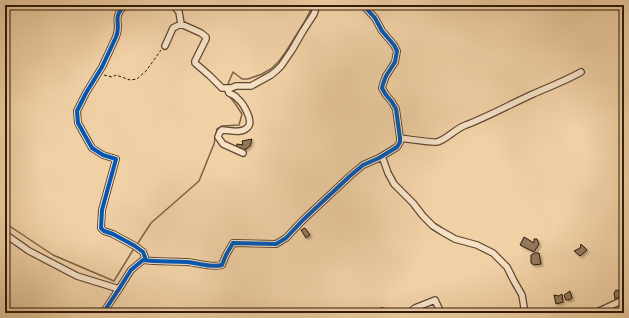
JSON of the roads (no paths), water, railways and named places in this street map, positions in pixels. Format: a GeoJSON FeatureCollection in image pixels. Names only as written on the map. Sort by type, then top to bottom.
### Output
{"type":"FeatureCollection","features":[{"type":"Feature","properties":{"kind":"street"},"geometry":{"type":"LineString","coordinates":[[125,5],[118,14],[117,33],[98,74],[77,111],[78,123],[92,148],[103,155],[116,159],[102,210],[101,228],[104,231],[113,234],[135,246],[143,252],[146,260]]}},
{"type":"Feature","properties":{"kind":"street"},"geometry":{"type":"LineString","coordinates":[[173,5],[179,12],[181,24]]}},
{"type":"Feature","properties":{"kind":"street"},"geometry":{"type":"LineString","coordinates":[[181,24],[201,33],[206,37],[202,48],[194,61],[222,88],[251,86],[271,75],[281,66],[314,14],[317,5]]}},
{"type":"Feature","properties":{"kind":"street"},"geometry":{"type":"LineString","coordinates":[[103,313],[131,270],[142,260],[187,262],[216,267],[222,265],[232,244],[276,244],[286,238],[303,220],[363,165],[398,146],[400,138],[396,109],[382,88],[386,76],[395,62],[397,51],[394,44],[382,31],[376,18],[363,5]]}},
{"type":"Feature","properties":{"kind":"street"},"geometry":{"type":"LineString","coordinates":[[166,46],[173,28],[181,24]]}},
{"type":"Feature","properties":{"kind":"street"},"geometry":{"type":"LineString","coordinates":[[400,138],[435,143],[464,125],[561,83],[581,72]]}},
{"type":"Feature","properties":{"kind":"street"},"geometry":{"type":"LineString","coordinates":[[227,88],[229,93],[236,96],[247,111],[250,124],[248,128],[242,131],[222,130],[218,137],[223,144],[243,153]]}},
{"type":"Feature","properties":{"kind":"street"},"geometry":{"type":"LineString","coordinates":[[382,156],[394,184],[433,226],[455,239],[477,245],[493,253],[507,267],[522,294],[525,313]]}},
{"type":"Feature","properties":{"kind":"street"},"geometry":{"type":"LineString","coordinates":[[5,234],[29,251],[77,276],[120,289]]}},
{"type":"Feature","properties":{"kind":"street"},"geometry":{"type":"LineString","coordinates":[[394,313],[410,312],[415,308],[435,300],[441,313]]}},
{"type":"Feature","properties":{"kind":"street"},"geometry":{"type":"LineString","coordinates":[[596,313],[624,302]]}},
{"type":"Feature","properties":{"kind":"street"},"geometry":{"type":"LineString","coordinates":[[379,313],[382,311],[390,313]]}},
{"type":"Feature","properties":{"kind":"waterway"},"geometry":{"type":"LineString","coordinates":[[228,84],[233,72],[242,79],[248,79],[271,69],[285,53],[313,5]]}},
{"type":"Feature","properties":{"kind":"waterway"},"geometry":{"type":"LineString","coordinates":[[138,243],[151,223],[199,181],[214,144],[217,129],[222,126],[239,125],[242,114],[225,91]]}},
{"type":"Feature","properties":{"kind":"waterway"},"geometry":{"type":"LineString","coordinates":[[5,223],[53,255],[114,281],[133,250]]}}]}
